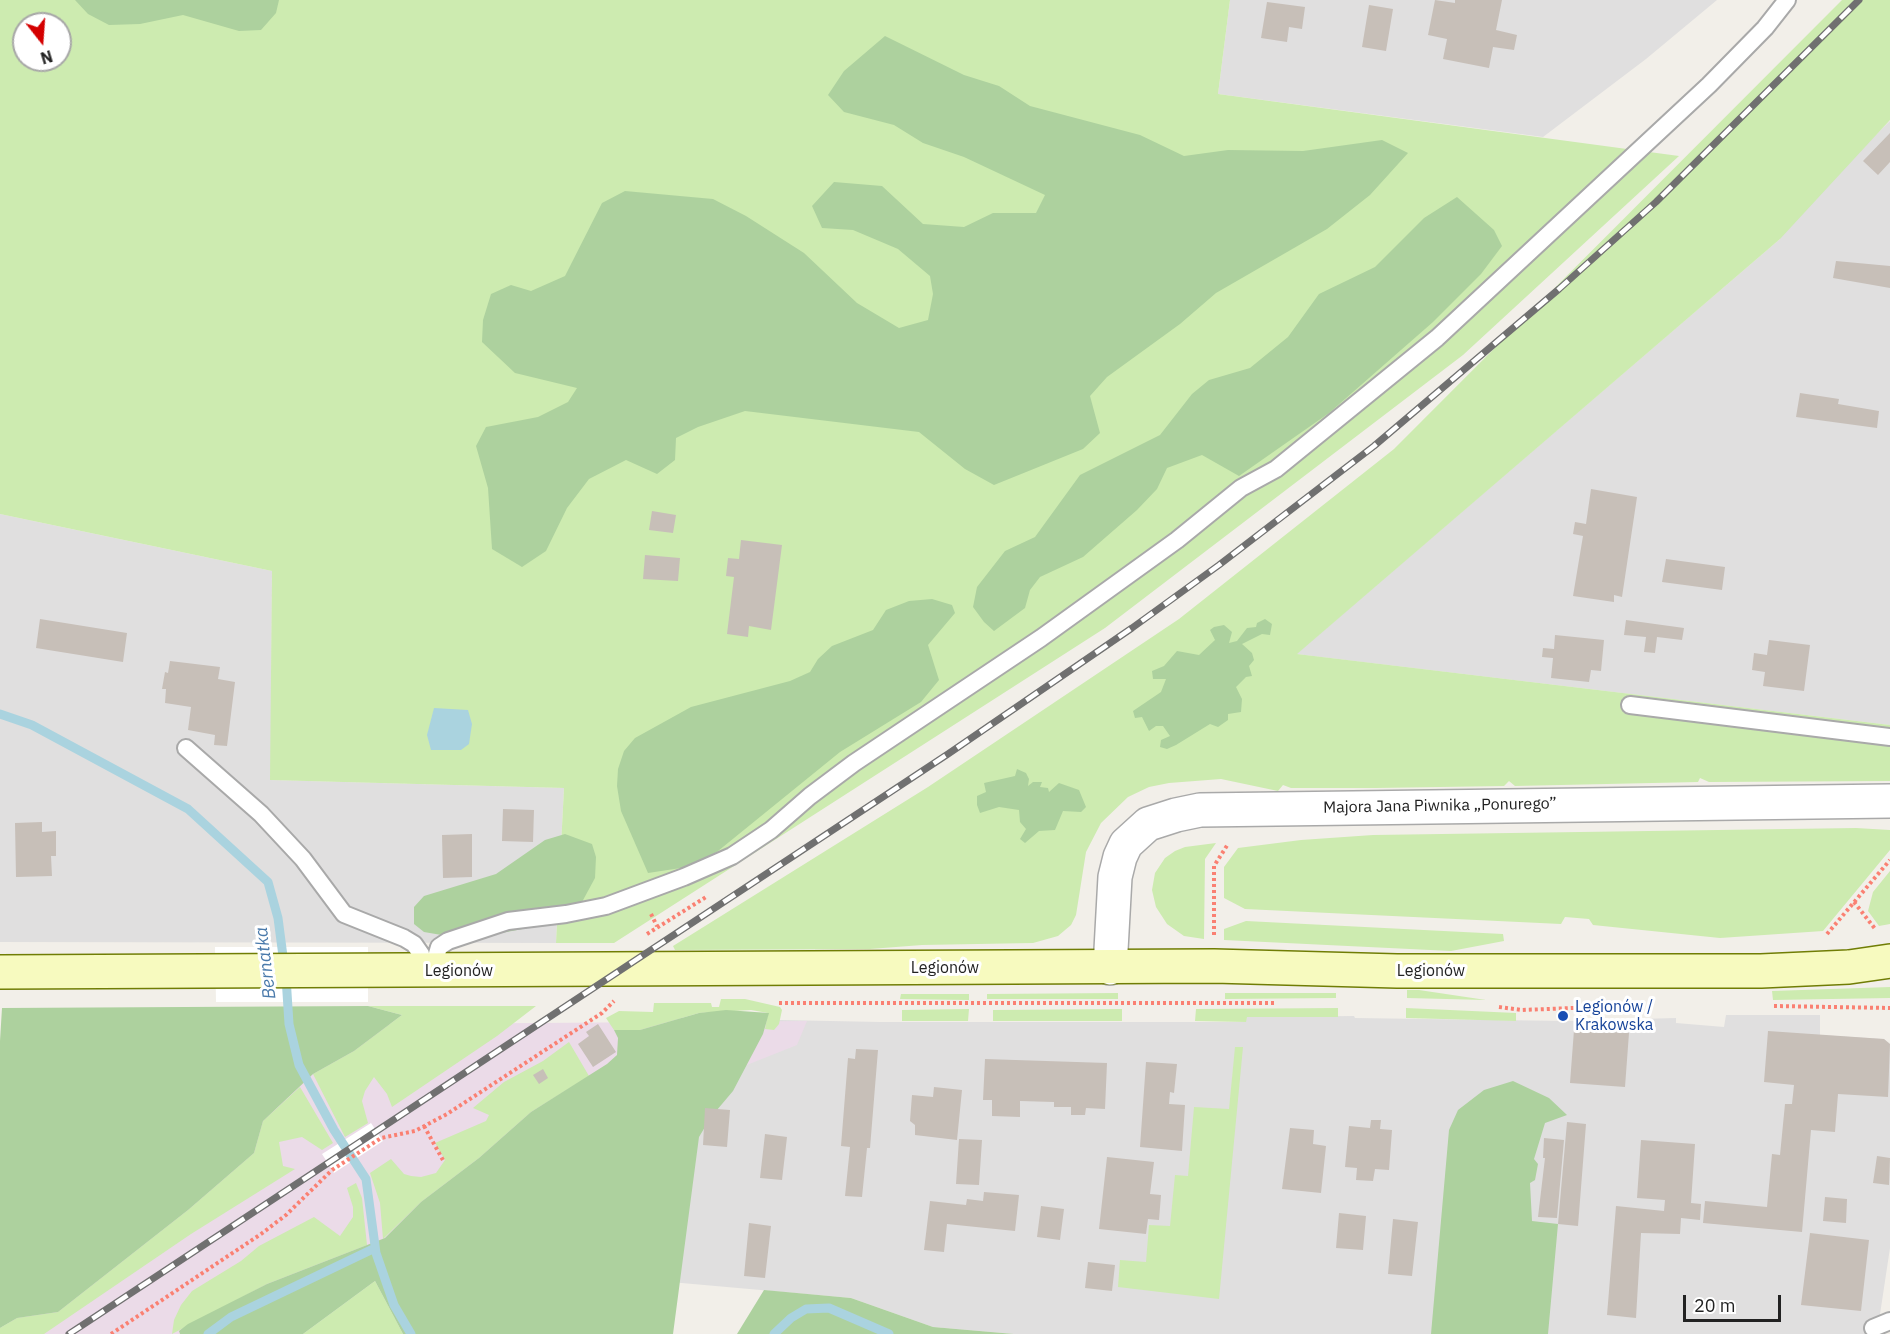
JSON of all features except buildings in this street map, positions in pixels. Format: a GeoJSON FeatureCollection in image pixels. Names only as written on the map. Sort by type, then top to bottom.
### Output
{"type":"FeatureCollection","features":[{"type":"Feature","properties":{"kind":"street","name":"Majora Jana Piwnika „Ponurego”"},"geometry":{"type":"LineString","coordinates":[[1110,968],[1115,877],[1120,857],[1126,844],[1142,828],[1176,815],[1200,810],[1890,801]]}},
{"type":"Feature","properties":{"kind":"street","name":"Legionów"},"geometry":{"type":"LineString","coordinates":[[0,972],[368,972],[1214,966],[1396,971],[1761,971],[1849,967],[1884,948]]}},
{"type":"Feature","properties":{"kind":"lane"},"geometry":{"type":"LineString","coordinates":[[428,971],[439,948],[448,941],[508,921],[566,914],[606,906],[684,878],[732,856],[771,830],[810,796],[854,763],[1041,638],[1177,540],[1226,499],[1276,469],[1437,338],[1709,85],[1765,28],[1787,0]]}},
{"type":"Feature","properties":{"kind":"lane"},"geometry":{"type":"LineString","coordinates":[[1630,705],[1890,737]]}},
{"type":"Feature","properties":{"kind":"lane"},"geometry":{"type":"LineString","coordinates":[[186,748],[261,814],[303,859],[344,914],[405,938],[414,944],[428,971]]}},
{"type":"Feature","properties":{"kind":"lane"},"geometry":{"type":"LineString","coordinates":[[1873,1328],[1890,1321]]}},
{"type":"Feature","properties":{"kind":"path"},"geometry":{"type":"LineString","coordinates":[[1215,1004],[1214,866],[1228,844]]}},
{"type":"Feature","properties":{"kind":"path"},"geometry":{"type":"LineString","coordinates":[[1822,940],[1890,860]]}},
{"type":"Feature","properties":{"kind":"path"},"geometry":{"type":"LineString","coordinates":[[1854,902],[1884,948]]}},
{"type":"Feature","properties":{"kind":"path"},"geometry":{"type":"LineString","coordinates":[[111,1334],[261,1234],[286,1215],[332,1170],[381,1138],[423,1126],[611,1007],[616,998],[607,998]]}},
{"type":"Feature","properties":{"kind":"path"},"geometry":{"type":"LineString","coordinates":[[778,1003],[1286,1004]]}},
{"type":"Feature","properties":{"kind":"path"},"geometry":{"type":"LineString","coordinates":[[1490,1005],[1522,1010],[1611,1008],[1629,1005]]}},
{"type":"Feature","properties":{"kind":"path"},"geometry":{"type":"LineString","coordinates":[[1773,1006],[1890,1008]]}},
{"type":"Feature","properties":{"kind":"path"},"geometry":{"type":"LineString","coordinates":[[423,1126],[444,1162]]}},
{"type":"Feature","properties":{"kind":"shaded area"},"geometry":{"type":"Polygon","coordinates":[[[1230,0],[1717,0],[1646,59],[1543,137],[1218,94],[1230,0]]]}},
{"type":"Feature","properties":{"kind":"shaded area"},"geometry":{"type":"Polygon","coordinates":[[[1890,121],[1890,725],[1296,654],[1780,239],[1774,232],[1890,121]]]}},
{"type":"Feature","properties":{"kind":"shaded area"},"geometry":{"type":"Polygon","coordinates":[[[0,514],[272,571],[271,780],[564,788],[556,943],[0,942],[0,514]]]}},
{"type":"Feature","properties":{"kind":"shaded area"},"geometry":{"type":"Polygon","coordinates":[[[1726,1015],[1820,1015],[1820,1035],[1884,1039],[1890,1044],[1890,1248],[1877,1334],[1014,1334],[933,1327],[851,1298],[625,1278],[633,1017],[880,1022],[1245,1022],[1246,1017],[1354,1016],[1355,1018],[1566,1021],[1676,1018],[1676,1023],[1724,1027],[1726,1015]]]}},
{"type":"Feature","properties":{"kind":"shaded area"},"geometry":{"type":"Polygon","coordinates":[[[807,1021],[797,1045],[704,1082],[375,1281],[295,1334],[0,1334],[263,1025],[807,1021]]]}},
{"type":"Feature","properties":{"kind":"green space"},"geometry":{"type":"Polygon","coordinates":[[[0,0],[1230,0],[1218,94],[1679,156],[1463,355],[1105,628],[614,943],[556,943],[564,788],[270,780],[272,571],[0,514],[0,0]]]}},
{"type":"Feature","properties":{"kind":"green space"},"geometry":{"type":"Polygon","coordinates":[[[75,0],[279,0],[276,13],[261,30],[239,31],[183,15],[140,24],[109,25],[88,14],[75,0]]]}},
{"type":"Feature","properties":{"kind":"green space"},"geometry":{"type":"Polygon","coordinates":[[[1842,0],[1890,0],[1890,120],[1780,239],[1297,654],[1890,725],[1890,781],[1709,782],[1700,778],[1698,782],[1515,786],[1509,781],[1504,786],[1291,788],[1283,785],[1278,791],[1221,779],[1169,783],[1149,787],[1128,797],[1101,823],[1086,852],[1076,915],[1071,925],[1058,936],[1033,943],[922,945],[870,949],[675,950],[673,946],[928,787],[1179,619],[1394,449],[1842,0]]]}},
{"type":"Feature","properties":{"kind":"green space"},"geometry":{"type":"Polygon","coordinates":[[[885,36],[964,75],[999,86],[1030,106],[1140,135],[1184,156],[1228,150],[1303,151],[1382,140],[1408,153],[1370,195],[1327,229],[1216,293],[1180,324],[1107,377],[1090,396],[1100,433],[1083,449],[994,485],[965,469],[919,432],[745,411],[698,427],[676,438],[675,460],[657,474],[626,460],[589,479],[567,508],[546,551],[522,567],[492,549],[488,488],[476,446],[486,427],[538,417],[568,402],[577,388],[515,373],[482,342],[483,320],[491,294],[511,285],[531,291],[565,276],[602,203],[625,191],[713,199],[746,216],[804,253],[857,303],[899,328],[928,320],[933,294],[930,276],[898,249],[853,230],[822,228],[812,206],[834,182],[882,186],[923,224],[964,227],[993,213],[1036,213],[1045,195],[964,157],[923,143],[894,125],[844,112],[828,95],[844,71],[885,36]]]}},
{"type":"Feature","properties":{"kind":"green space"},"geometry":{"type":"Polygon","coordinates":[[[1457,197],[1494,230],[1502,246],[1481,274],[1433,322],[1329,413],[1239,476],[1202,455],[1167,468],[1157,489],[1137,510],[1083,557],[1040,577],[1030,590],[1025,608],[994,631],[984,622],[973,607],[977,587],[1005,551],[1035,537],[1080,475],[1160,435],[1192,394],[1209,380],[1250,368],[1288,337],[1319,294],[1375,267],[1424,218],[1457,197]]]}},
{"type":"Feature","properties":{"kind":"green space"},"geometry":{"type":"Polygon","coordinates":[[[932,599],[952,605],[955,613],[928,645],[939,680],[921,702],[840,752],[718,851],[694,866],[648,873],[621,811],[617,786],[618,769],[624,751],[635,738],[691,707],[790,681],[810,672],[818,659],[832,646],[873,630],[886,610],[909,601],[932,599]]]}},
{"type":"Feature","properties":{"kind":"green space"},"geometry":{"type":"Polygon","coordinates":[[[1265,619],[1272,624],[1270,635],[1262,634],[1242,644],[1252,653],[1254,660],[1249,666],[1252,676],[1246,677],[1236,687],[1242,699],[1241,712],[1228,714],[1228,720],[1218,727],[1210,724],[1176,745],[1167,749],[1160,747],[1161,740],[1170,736],[1163,726],[1156,726],[1149,731],[1142,717],[1135,718],[1133,711],[1161,692],[1166,679],[1153,679],[1152,671],[1164,666],[1177,651],[1199,655],[1215,640],[1210,630],[1214,627],[1224,625],[1232,632],[1229,643],[1237,641],[1247,628],[1256,627],[1257,623],[1265,619]]]}},
{"type":"Feature","properties":{"kind":"green space"},"geometry":{"type":"Polygon","coordinates":[[[1017,769],[1026,773],[1029,779],[1028,786],[1033,782],[1042,782],[1040,787],[1048,788],[1049,792],[1059,783],[1079,790],[1086,807],[1081,812],[1063,811],[1055,830],[1039,831],[1025,843],[1020,839],[1026,829],[1020,822],[1019,810],[999,807],[980,813],[977,805],[977,796],[986,792],[984,783],[1015,776],[1017,769]]]}},
{"type":"Feature","properties":{"kind":"green space"},"geometry":{"type":"Polygon","coordinates":[[[1856,828],[1890,830],[1890,850],[1823,931],[1720,938],[1593,925],[1589,919],[1565,917],[1561,924],[1245,909],[1224,898],[1224,867],[1238,848],[1301,840],[1373,835],[1856,828]]]}},
{"type":"Feature","properties":{"kind":"green space"},"geometry":{"type":"Polygon","coordinates":[[[565,834],[592,844],[596,857],[595,878],[582,902],[538,926],[486,936],[459,938],[424,932],[414,924],[414,907],[424,896],[496,874],[545,840],[565,834]]]}},
{"type":"Feature","properties":{"kind":"green space"},"geometry":{"type":"Polygon","coordinates":[[[1216,843],[1205,859],[1204,939],[1184,936],[1167,924],[1156,907],[1152,890],[1155,873],[1165,858],[1175,851],[1185,847],[1216,843]]]}},
{"type":"Feature","properties":{"kind":"green space"},"geometry":{"type":"Polygon","coordinates":[[[1890,871],[1890,924],[1879,926],[1868,911],[1873,892],[1890,871]]]}},
{"type":"Feature","properties":{"kind":"green space"},"geometry":{"type":"Polygon","coordinates":[[[1246,921],[1503,934],[1504,941],[1451,951],[1224,940],[1224,929],[1246,921]]]}},
{"type":"Feature","properties":{"kind":"green space"},"geometry":{"type":"Polygon","coordinates":[[[1890,987],[1890,998],[1773,1000],[1772,991],[1890,987]]]}},
{"type":"Feature","properties":{"kind":"green space"},"geometry":{"type":"Polygon","coordinates":[[[1407,990],[1419,990],[1486,1000],[1407,998],[1407,990]]]}},
{"type":"Feature","properties":{"kind":"green space"},"geometry":{"type":"Polygon","coordinates":[[[1118,993],[1118,999],[987,999],[987,994],[1118,993]]]}},
{"type":"Feature","properties":{"kind":"green space"},"geometry":{"type":"Polygon","coordinates":[[[1225,993],[1336,993],[1336,998],[1225,999],[1225,993]]]}},
{"type":"Feature","properties":{"kind":"green space"},"geometry":{"type":"Polygon","coordinates":[[[901,994],[969,994],[969,1000],[900,999],[901,994]]]}},
{"type":"Feature","properties":{"kind":"green space"},"geometry":{"type":"Polygon","coordinates":[[[721,999],[745,999],[780,1007],[782,1010],[779,1024],[774,1030],[765,1029],[768,1013],[751,1010],[699,1013],[640,1030],[614,1030],[606,1018],[619,1011],[653,1012],[654,1003],[711,1003],[712,1007],[719,1007],[721,999]]]}},
{"type":"Feature","properties":{"kind":"green space"},"geometry":{"type":"Polygon","coordinates":[[[368,1006],[536,1006],[497,1036],[392,1107],[387,1094],[374,1077],[362,1101],[368,1123],[345,1137],[313,1074],[354,1051],[402,1015],[368,1006]]]}},
{"type":"Feature","properties":{"kind":"green space"},"geometry":{"type":"Polygon","coordinates":[[[368,1006],[402,1015],[354,1051],[313,1074],[263,1121],[254,1153],[188,1210],[58,1312],[17,1318],[0,1328],[2,1008],[368,1006]]]}},
{"type":"Feature","properties":{"kind":"green space"},"geometry":{"type":"Polygon","coordinates":[[[1338,1008],[1338,1017],[1247,1017],[1246,1022],[1195,1021],[1196,1009],[1338,1008]]]}},
{"type":"Feature","properties":{"kind":"green space"},"geometry":{"type":"Polygon","coordinates":[[[1406,1008],[1516,1013],[1516,1021],[1406,1018],[1406,1008]]]}},
{"type":"Feature","properties":{"kind":"green space"},"geometry":{"type":"Polygon","coordinates":[[[969,1009],[968,1021],[902,1021],[902,1010],[969,1009]]]}},
{"type":"Feature","properties":{"kind":"green space"},"geometry":{"type":"Polygon","coordinates":[[[1122,1009],[1122,1021],[993,1021],[993,1010],[1122,1009]]]}},
{"type":"Feature","properties":{"kind":"green space"},"geometry":{"type":"Polygon","coordinates":[[[726,1010],[769,1013],[763,1034],[733,1091],[711,1117],[699,1137],[673,1334],[403,1334],[375,1281],[303,1334],[180,1334],[179,1331],[188,1324],[267,1284],[385,1238],[421,1202],[479,1158],[531,1112],[607,1064],[617,1055],[618,1038],[614,1030],[640,1030],[699,1013],[726,1010]]]}},
{"type":"Feature","properties":{"kind":"green space"},"geometry":{"type":"Polygon","coordinates":[[[569,1042],[589,1076],[531,1112],[479,1158],[421,1202],[383,1239],[380,1203],[370,1173],[391,1159],[404,1174],[421,1177],[436,1173],[445,1160],[435,1143],[486,1121],[489,1115],[473,1108],[504,1082],[543,1061],[569,1042]]]}},
{"type":"Feature","properties":{"kind":"green space"},"geometry":{"type":"Polygon","coordinates":[[[1235,1047],[1243,1047],[1219,1299],[1118,1287],[1120,1260],[1146,1262],[1149,1225],[1170,1226],[1175,1175],[1188,1176],[1194,1107],[1229,1109],[1235,1047]]]}},
{"type":"Feature","properties":{"kind":"green space"},"geometry":{"type":"Polygon","coordinates":[[[1513,1081],[1549,1098],[1567,1115],[1545,1123],[1534,1159],[1538,1164],[1535,1180],[1530,1183],[1532,1221],[1558,1224],[1548,1334],[1431,1334],[1449,1130],[1458,1110],[1484,1090],[1513,1081]]]}},
{"type":"Feature","properties":{"kind":"green space"},"geometry":{"type":"Polygon","coordinates":[[[300,1087],[333,1143],[322,1150],[302,1137],[279,1142],[283,1166],[295,1169],[191,1234],[44,1334],[0,1334],[0,1328],[17,1318],[58,1312],[188,1210],[254,1153],[263,1121],[300,1087]]]}},
{"type":"Feature","properties":{"kind":"green space"},"geometry":{"type":"Polygon","coordinates":[[[356,1183],[362,1198],[367,1245],[267,1284],[172,1334],[174,1320],[181,1305],[192,1291],[241,1261],[259,1246],[314,1217],[340,1236],[353,1217],[353,1207],[347,1188],[356,1183]]]}},
{"type":"Feature","properties":{"kind":"green space"},"geometry":{"type":"Polygon","coordinates":[[[375,1281],[403,1334],[303,1334],[375,1281]]]}},
{"type":"Feature","properties":{"kind":"green space"},"geometry":{"type":"Polygon","coordinates":[[[764,1290],[851,1298],[933,1327],[1014,1334],[737,1334],[764,1290]]]}},
{"type":"Feature","properties":{"kind":"water"},"geometry":{"type":"Polygon","coordinates":[[[434,708],[468,710],[472,724],[469,744],[461,750],[431,750],[427,735],[434,708]]]}},
{"type":"Feature","properties":{"kind":"pier"},"geometry":{"type":"Polygon","coordinates":[[[215,947],[368,947],[368,1002],[216,1002],[215,947]]]}},
{"type":"Feature","properties":{"kind":"pier"},"geometry":{"type":"Polygon","coordinates":[[[371,1123],[383,1141],[334,1173],[322,1154],[371,1123]]]}},
{"type":"Feature","properties":{"kind":"waterway","name":"Bernatka"},"geometry":{"type":"LineString","coordinates":[[0,714],[32,725],[188,809],[268,882],[278,918],[284,964]]}},
{"type":"Feature","properties":{"kind":"waterway","name":"Bernatka"},"geometry":{"type":"LineString","coordinates":[[286,977],[289,1024],[299,1065],[334,1130],[366,1179],[376,1253],[394,1305],[411,1334]]}},
{"type":"Feature","properties":{"kind":"waterway"},"geometry":{"type":"LineString","coordinates":[[208,1334],[231,1317],[375,1248]]}},
{"type":"Feature","properties":{"kind":"waterway","name":"Bernatka"},"geometry":{"type":"LineString","coordinates":[[774,1334],[791,1318],[806,1309],[829,1308],[889,1334]]}},
{"type":"Feature","properties":{"kind":"railway"},"geometry":{"type":"LineString","coordinates":[[69,1334],[948,754],[1132,628],[1219,565],[1374,446],[1559,289],[1656,202],[1859,0]]}},
{"type":"Feature","properties":{"kind":"place","name":"Legionów / Krakowska"},"geometry":{"type":"Point","coordinates":[1563,1016]}}]}
